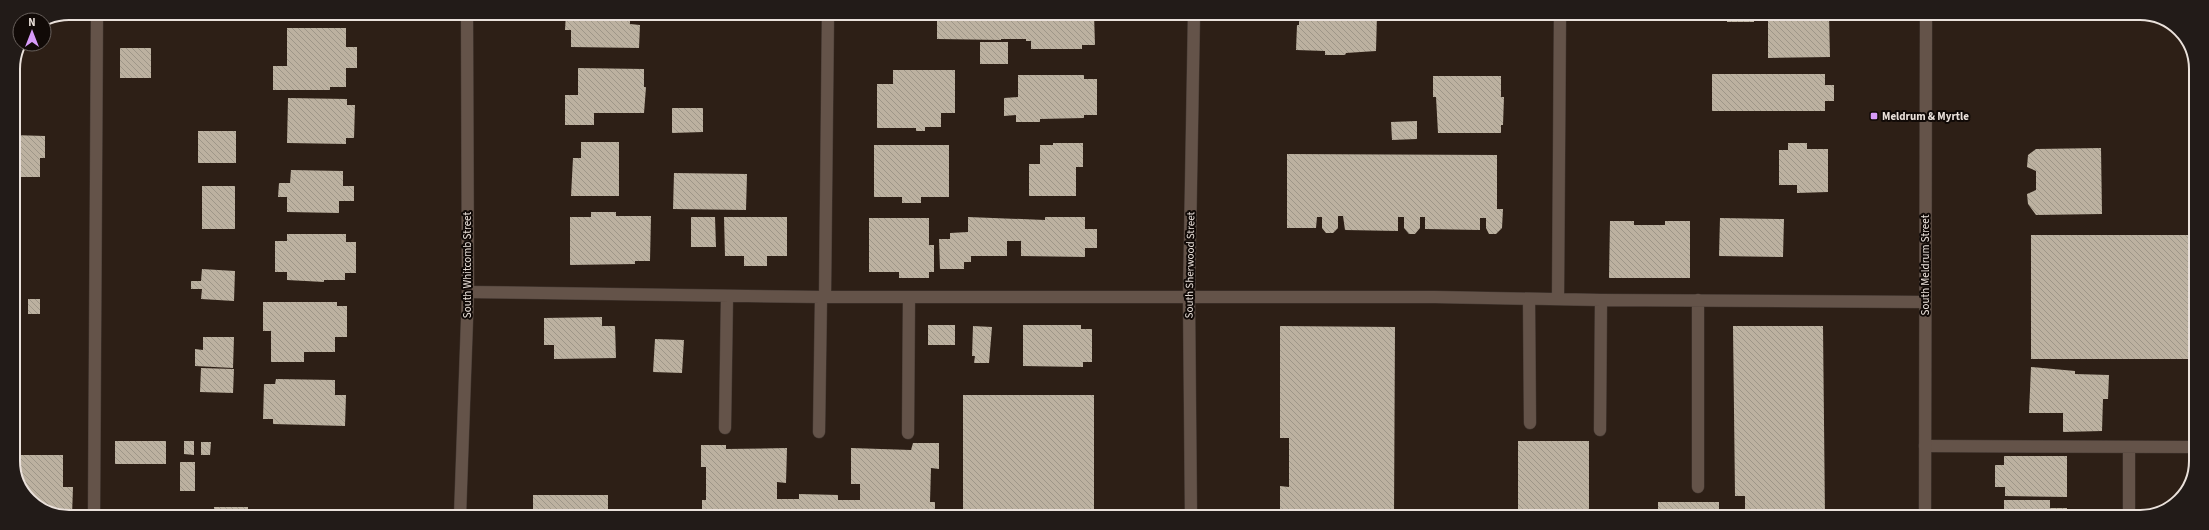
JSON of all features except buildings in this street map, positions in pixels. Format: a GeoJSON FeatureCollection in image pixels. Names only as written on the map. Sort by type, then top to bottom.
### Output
{"type":"FeatureCollection","features":[{"type":"Feature","properties":{"kind":"street"},"geometry":{"type":"LineString","coordinates":[[94,510],[97,20]]}},
{"type":"Feature","properties":{"kind":"street","name":"South Whitcomb Street"},"geometry":{"type":"LineString","coordinates":[[460,510],[468,292],[467,20]]}},
{"type":"Feature","properties":{"kind":"street"},"geometry":{"type":"LineString","coordinates":[[819,432],[828,20]]}},
{"type":"Feature","properties":{"kind":"street","name":"South Sherwood Street"},"geometry":{"type":"LineString","coordinates":[[1191,510],[1189,297],[1194,20]]}},
{"type":"Feature","properties":{"kind":"street"},"geometry":{"type":"LineString","coordinates":[[1558,299],[1560,20]]}},
{"type":"Feature","properties":{"kind":"street","name":"South Meldrum Street"},"geometry":{"type":"LineString","coordinates":[[1925,510],[1924,302],[1926,20]]}},
{"type":"Feature","properties":{"kind":"street"},"geometry":{"type":"LineString","coordinates":[[468,292],[823,297],[1189,297],[1924,302]]}},
{"type":"Feature","properties":{"kind":"street"},"geometry":{"type":"LineString","coordinates":[[725,428],[727,296]]}},
{"type":"Feature","properties":{"kind":"street"},"geometry":{"type":"LineString","coordinates":[[908,433],[909,297]]}},
{"type":"Feature","properties":{"kind":"street"},"geometry":{"type":"LineString","coordinates":[[1529,299],[1530,423]]}},
{"type":"Feature","properties":{"kind":"street"},"geometry":{"type":"LineString","coordinates":[[1600,430],[1601,300]]}},
{"type":"Feature","properties":{"kind":"street"},"geometry":{"type":"LineString","coordinates":[[1698,300],[1698,487]]}},
{"type":"Feature","properties":{"kind":"street"},"geometry":{"type":"LineString","coordinates":[[1925,446],[2189,447]]}},
{"type":"Feature","properties":{"kind":"street"},"geometry":{"type":"LineString","coordinates":[[2129,447],[2129,510]]}},
{"type":"Feature","properties":{"kind":"place","name":"Meldrum & Myrtle"},"geometry":{"type":"Point","coordinates":[1874,116]}}]}
